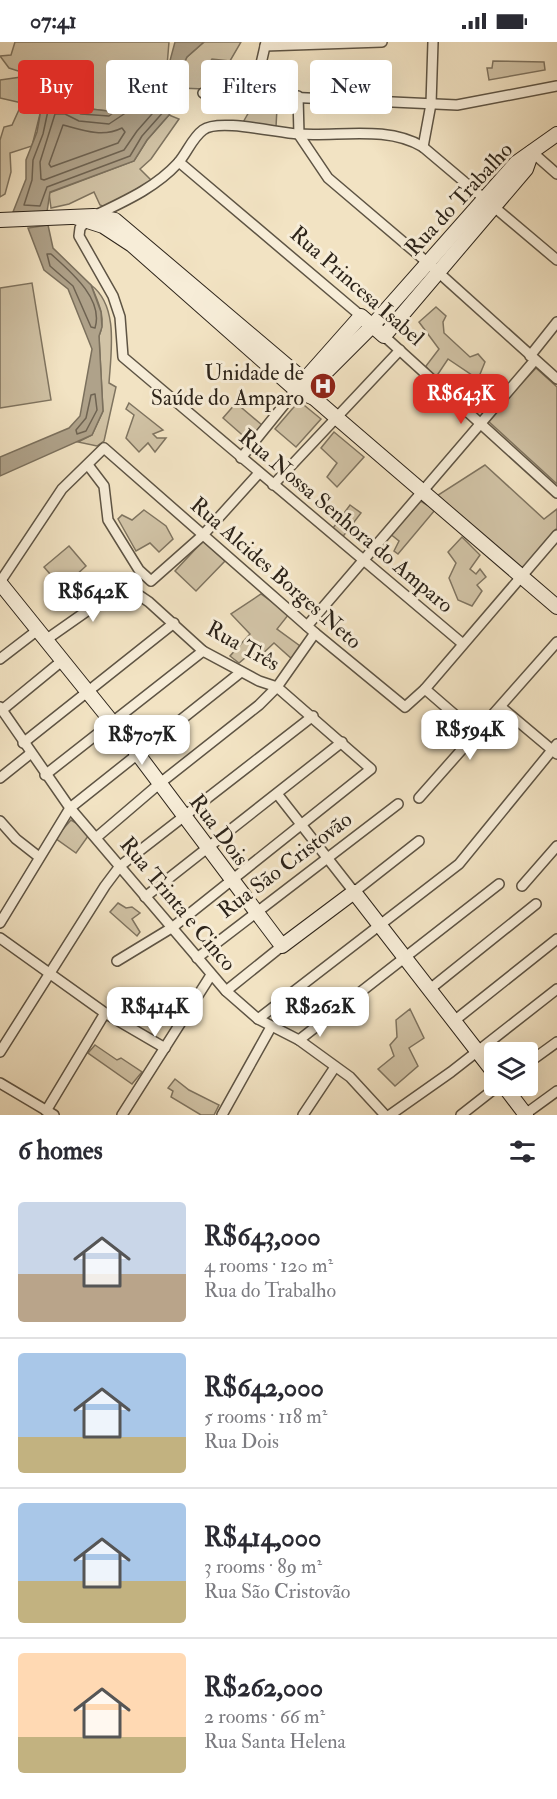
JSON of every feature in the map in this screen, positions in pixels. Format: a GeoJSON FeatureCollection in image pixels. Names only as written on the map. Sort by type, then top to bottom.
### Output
{"type":"FeatureCollection","features":[{"type":"Feature","properties":{"kind":"main road","name":"Rua do Trabalho"},"geometry":{"type":"LineString","coordinates":[[306,390],[433,267],[489,203],[516,163],[557,134]]}},
{"type":"Feature","properties":{"kind":"main road"},"geometry":{"type":"LineString","coordinates":[[0,220],[107,217],[125,225],[337,418],[557,607]]}},
{"type":"Feature","properties":{"kind":"main road","name":"Rua do Trabalho"},"geometry":{"type":"LineString","coordinates":[[384,336],[433,267]]}},
{"type":"Feature","properties":{"kind":"main road"},"geometry":{"type":"LineString","coordinates":[[306,390],[360,316]]}},
{"type":"Feature","properties":{"kind":"main road","name":"Rua Princesa Isabel"},"geometry":{"type":"LineString","coordinates":[[360,316],[384,336]]}},
{"type":"Feature","properties":{"kind":"main road","name":"Rua Dois"},"geometry":{"type":"LineString","coordinates":[[0,582],[113,723],[282,946]]}},
{"type":"Feature","properties":{"kind":"main road"},"geometry":{"type":"LineString","coordinates":[[282,946],[354,892],[484,1061]]}},
{"type":"Feature","properties":{"kind":"main road"},"geometry":{"type":"LineString","coordinates":[[511,1096],[525,1115]]}},
{"type":"Feature","properties":{"kind":"street"},"geometry":{"type":"LineString","coordinates":[[262,60],[266,44],[382,42]]}},
{"type":"Feature","properties":{"kind":"street"},"geometry":{"type":"LineString","coordinates":[[423,147],[431,104],[433,42]]}},
{"type":"Feature","properties":{"kind":"street"},"geometry":{"type":"LineString","coordinates":[[557,86],[486,101],[431,104],[298,96],[299,135],[328,178],[433,267],[557,379]]}},
{"type":"Feature","properties":{"kind":"street"},"geometry":{"type":"LineString","coordinates":[[80,217],[148,189],[179,162],[203,130],[214,126],[299,135],[364,134],[412,140],[423,147],[557,261]]}},
{"type":"Feature","properties":{"kind":"street"},"geometry":{"type":"LineString","coordinates":[[532,152],[557,174]]}},
{"type":"Feature","properties":{"kind":"street","name":"Rua Princesa Isabel"},"geometry":{"type":"LineString","coordinates":[[179,162],[360,316]]}},
{"type":"Feature","properties":{"kind":"street","name":"Rua Nossa Senhora do Amparo"},"geometry":{"type":"LineString","coordinates":[[80,217],[79,236],[113,296],[120,317],[123,357],[463,644]]}},
{"type":"Feature","properties":{"kind":"street"},"geometry":{"type":"LineString","coordinates":[[307,626],[479,423],[532,358],[557,322]]}},
{"type":"Feature","properties":{"kind":"street","name":"Rua Princesa Isabel"},"geometry":{"type":"LineString","coordinates":[[384,336],[557,493]]}},
{"type":"Feature","properties":{"kind":"street"},"geometry":{"type":"LineString","coordinates":[[273,484],[400,350]]}},
{"type":"Feature","properties":{"kind":"street"},"geometry":{"type":"LineString","coordinates":[[241,458],[306,390]]}},
{"type":"Feature","properties":{"kind":"street","name":"Rua Alcides Borges Neto"},"geometry":{"type":"LineString","coordinates":[[88,465],[104,448],[315,633],[405,707],[424,689]]}},
{"type":"Feature","properties":{"kind":"street"},"geometry":{"type":"LineString","coordinates":[[0,582],[62,489],[88,465],[104,486],[108,520],[139,570],[149,581],[203,535],[259,473]]}},
{"type":"Feature","properties":{"kind":"street"},"geometry":{"type":"LineString","coordinates":[[477,734],[424,689],[557,535]]}},
{"type":"Feature","properties":{"kind":"street","name":"Rua Três"},"geometry":{"type":"LineString","coordinates":[[43,634],[124,585],[174,623],[203,651],[241,672],[277,687],[372,769],[302,825]]}},
{"type":"Feature","properties":{"kind":"street"},"geometry":{"type":"LineString","coordinates":[[23,743],[174,623]]}},
{"type":"Feature","properties":{"kind":"street"},"geometry":{"type":"LineString","coordinates":[[97,837],[159,784],[240,723],[277,687],[315,633]]}},
{"type":"Feature","properties":{"kind":"street"},"geometry":{"type":"LineString","coordinates":[[0,659],[43,634]]}},
{"type":"Feature","properties":{"kind":"street"},"geometry":{"type":"LineString","coordinates":[[418,798],[557,642]]}},
{"type":"Feature","properties":{"kind":"street"},"geometry":{"type":"LineString","coordinates":[[45,775],[203,651]]}},
{"type":"Feature","properties":{"kind":"street"},"geometry":{"type":"LineString","coordinates":[[1,709],[63,660]]}},
{"type":"Feature","properties":{"kind":"street"},"geometry":{"type":"LineString","coordinates":[[0,923],[70,808],[136,753],[241,672]]}},
{"type":"Feature","properties":{"kind":"street"},"geometry":{"type":"LineString","coordinates":[[258,1019],[382,927],[459,864],[555,749],[501,707]]}},
{"type":"Feature","properties":{"kind":"street","name":"Rua Trinta e Cinco"},"geometry":{"type":"LineString","coordinates":[[1,709],[30,754],[70,808],[226,991],[258,1019],[299,1040],[363,1088],[386,1115]]}},
{"type":"Feature","properties":{"kind":"street"},"geometry":{"type":"LineString","coordinates":[[0,1052],[120,866],[313,716]]}},
{"type":"Feature","properties":{"kind":"street"},"geometry":{"type":"LineString","coordinates":[[145,897],[278,795],[342,742]]}},
{"type":"Feature","properties":{"kind":"street"},"geometry":{"type":"LineString","coordinates":[[0,778],[30,754]]}},
{"type":"Feature","properties":{"kind":"street"},"geometry":{"type":"LineString","coordinates":[[278,795],[354,892],[419,841]]}},
{"type":"Feature","properties":{"kind":"street","name":"Rua São Cristovão"},"geometry":{"type":"LineString","coordinates":[[197,957],[398,804]]}},
{"type":"Feature","properties":{"kind":"street"},"geometry":{"type":"LineString","coordinates":[[0,821],[15,839],[39,857]]}},
{"type":"Feature","properties":{"kind":"street"},"geometry":{"type":"LineString","coordinates":[[117,961],[173,927],[302,825]]}},
{"type":"Feature","properties":{"kind":"street"},"geometry":{"type":"LineString","coordinates":[[522,886],[557,846]]}},
{"type":"Feature","properties":{"kind":"street"},"geometry":{"type":"LineString","coordinates":[[299,1040],[499,884]]}},
{"type":"Feature","properties":{"kind":"street"},"geometry":{"type":"LineString","coordinates":[[430,989],[536,904]]}},
{"type":"Feature","properties":{"kind":"street"},"geometry":{"type":"LineString","coordinates":[[0,938],[105,1013],[165,1048]]}},
{"type":"Feature","properties":{"kind":"street"},"geometry":{"type":"LineString","coordinates":[[454,1021],[557,939]]}},
{"type":"Feature","properties":{"kind":"street"},"geometry":{"type":"LineString","coordinates":[[226,991],[282,946]]}},
{"type":"Feature","properties":{"kind":"street"},"geometry":{"type":"LineString","coordinates":[[122,1115],[211,975]]}},
{"type":"Feature","properties":{"kind":"street"},"geometry":{"type":"LineString","coordinates":[[390,1115],[477,1052],[557,989]]}},
{"type":"Feature","properties":{"kind":"street"},"geometry":{"type":"LineString","coordinates":[[0,1083],[50,1113],[105,1013]]}},
{"type":"Feature","properties":{"kind":"street"},"geometry":{"type":"LineString","coordinates":[[222,1115],[271,1027]]}},
{"type":"Feature","properties":{"kind":"street"},"geometry":{"type":"LineString","coordinates":[[538,1056],[557,1042]]}},
{"type":"Feature","properties":{"kind":"street"},"geometry":{"type":"LineString","coordinates":[[303,1115],[334,1067]]}},
{"type":"Feature","properties":{"kind":"street"},"geometry":{"type":"LineString","coordinates":[[525,1115],[557,1091]]}},
{"type":"Feature","properties":{"kind":"street"},"geometry":{"type":"LineString","coordinates":[[461,1115],[485,1096]]}},
{"type":"Feature","properties":{"kind":"shaded area"},"geometry":{"type":"Polygon","coordinates":[[[15,42],[169,42],[168,60],[106,60],[106,111],[94,109],[94,60],[18,60],[18,71],[9,68],[0,56],[11,55],[15,42]]]}},
{"type":"Feature","properties":{"kind":"shaded area"},"geometry":{"type":"Polygon","coordinates":[[[204,42],[241,42],[231,60],[201,60],[201,89],[189,88],[189,60],[186,60],[204,42]]]}},
{"type":"Feature","properties":{"kind":"shaded area"},"geometry":{"type":"Polygon","coordinates":[[[493,61],[544,62],[545,70],[489,80],[487,68],[492,68],[493,61]]]}},
{"type":"Feature","properties":{"kind":"shaded area"},"geometry":{"type":"Polygon","coordinates":[[[18,77],[18,102],[0,98],[0,80],[18,77]]]}},
{"type":"Feature","properties":{"kind":"shaded area"},"geometry":{"type":"Polygon","coordinates":[[[18,112],[18,114],[40,114],[32,146],[10,153],[11,172],[5,194],[0,197],[0,140],[4,127],[12,125],[18,112]]]}},
{"type":"Feature","properties":{"kind":"shaded area"},"geometry":{"type":"Polygon","coordinates":[[[248,114],[277,114],[276,127],[242,124],[248,114]]]}},
{"type":"Feature","properties":{"kind":"shaded area"},"geometry":{"type":"Polygon","coordinates":[[[169,115],[179,119],[151,159],[140,169],[153,182],[105,207],[100,205],[94,192],[69,204],[51,208],[49,193],[134,161],[147,140],[169,115]]]}},
{"type":"Feature","properties":{"kind":"shaded area"},"geometry":{"type":"Polygon","coordinates":[[[32,283],[51,400],[0,408],[0,288],[32,283]]]}},
{"type":"Feature","properties":{"kind":"shaded area"},"geometry":{"type":"Polygon","coordinates":[[[91,285],[100,294],[110,317],[112,344],[109,383],[116,387],[104,441],[97,446],[78,442],[92,435],[103,411],[99,336],[102,316],[91,285]]]}},
{"type":"Feature","properties":{"kind":"shaded area"},"geometry":{"type":"Polygon","coordinates":[[[436,307],[446,316],[443,322],[444,333],[470,357],[478,354],[485,362],[478,379],[448,359],[434,380],[426,366],[439,349],[419,322],[436,307]]]}},
{"type":"Feature","properties":{"kind":"shaded area"},"geometry":{"type":"Polygon","coordinates":[[[536,368],[557,387],[557,484],[487,420],[536,368]]]}},
{"type":"Feature","properties":{"kind":"shaded area"},"geometry":{"type":"Polygon","coordinates":[[[299,401],[321,419],[296,447],[275,429],[299,401]]]}},
{"type":"Feature","properties":{"kind":"shaded area"},"geometry":{"type":"Polygon","coordinates":[[[129,403],[163,430],[153,434],[157,438],[166,438],[155,452],[148,443],[139,452],[126,438],[134,415],[126,409],[129,403]]]}},
{"type":"Feature","properties":{"kind":"shaded area"},"geometry":{"type":"Polygon","coordinates":[[[236,403],[262,425],[248,440],[223,418],[236,403]]]}},
{"type":"Feature","properties":{"kind":"shaded area"},"geometry":{"type":"Polygon","coordinates":[[[334,432],[364,457],[337,487],[327,477],[337,463],[321,448],[334,432]]]}},
{"type":"Feature","properties":{"kind":"shaded area"},"geometry":{"type":"Polygon","coordinates":[[[485,465],[544,519],[557,509],[557,528],[521,570],[435,497],[485,465]]]}},
{"type":"Feature","properties":{"kind":"shaded area"},"geometry":{"type":"Polygon","coordinates":[[[419,500],[435,510],[398,554],[394,551],[399,541],[389,533],[419,500]]]}},
{"type":"Feature","properties":{"kind":"shaded area"},"geometry":{"type":"Polygon","coordinates":[[[350,505],[361,513],[341,539],[333,528],[350,505]]]}},
{"type":"Feature","properties":{"kind":"shaded area"},"geometry":{"type":"Polygon","coordinates":[[[144,510],[166,526],[173,539],[159,552],[150,543],[136,551],[118,519],[122,515],[132,520],[144,510]]]}},
{"type":"Feature","properties":{"kind":"shaded area"},"geometry":{"type":"Polygon","coordinates":[[[462,537],[480,555],[470,569],[476,574],[480,569],[486,577],[477,585],[482,591],[472,606],[458,600],[449,578],[456,563],[448,552],[462,537]]]}},
{"type":"Feature","properties":{"kind":"shaded area"},"geometry":{"type":"Polygon","coordinates":[[[203,541],[225,561],[196,591],[175,571],[203,541]]]}},
{"type":"Feature","properties":{"kind":"shaded area"},"geometry":{"type":"Polygon","coordinates":[[[69,546],[86,566],[74,577],[82,586],[61,603],[48,588],[56,581],[44,567],[69,546]]]}},
{"type":"Feature","properties":{"kind":"shaded area"},"geometry":{"type":"Polygon","coordinates":[[[261,594],[289,614],[277,629],[300,646],[292,659],[274,643],[259,657],[252,652],[239,663],[230,656],[250,634],[231,614],[261,594]]]}},
{"type":"Feature","properties":{"kind":"shaded area"},"geometry":{"type":"Polygon","coordinates":[[[71,820],[91,832],[76,853],[55,838],[71,820]]]}},
{"type":"Feature","properties":{"kind":"shaded area"},"geometry":{"type":"Polygon","coordinates":[[[118,903],[126,908],[132,907],[140,913],[132,919],[140,932],[137,936],[110,912],[118,903]]]}},
{"type":"Feature","properties":{"kind":"shaded area"},"geometry":{"type":"Polygon","coordinates":[[[410,1009],[424,1038],[409,1048],[418,1066],[395,1086],[378,1069],[394,1056],[390,1045],[397,1037],[396,1020],[410,1009]]]}},
{"type":"Feature","properties":{"kind":"shaded area"},"geometry":{"type":"Polygon","coordinates":[[[95,1045],[117,1060],[121,1058],[142,1072],[132,1084],[88,1053],[95,1045]]]}},
{"type":"Feature","properties":{"kind":"shaded area"},"geometry":{"type":"Polygon","coordinates":[[[175,1079],[189,1090],[219,1105],[214,1115],[201,1115],[171,1097],[173,1091],[168,1088],[175,1079]]]}},
{"type":"Feature","properties":{"kind":"water"},"geometry":{"type":"Polygon","coordinates":[[[175,42],[204,42],[186,60],[170,60],[175,42]]]}},
{"type":"Feature","properties":{"kind":"water"},"geometry":{"type":"Polygon","coordinates":[[[94,109],[106,111],[106,114],[170,114],[147,140],[134,161],[50,192],[47,212],[13,212],[26,179],[26,160],[37,132],[40,114],[94,114],[94,109]]]}},
{"type":"Feature","properties":{"kind":"water"},"geometry":{"type":"Polygon","coordinates":[[[48,225],[53,248],[91,285],[101,312],[102,327],[99,336],[103,411],[92,435],[0,476],[0,457],[69,428],[80,416],[92,349],[68,289],[44,270],[28,228],[48,225]]]}},
{"type":"Feature","properties":{"kind":"place","name":"Unidade de Saúde do Amparo"},"geometry":{"type":"Point","coordinates":[323,386]}}]}
